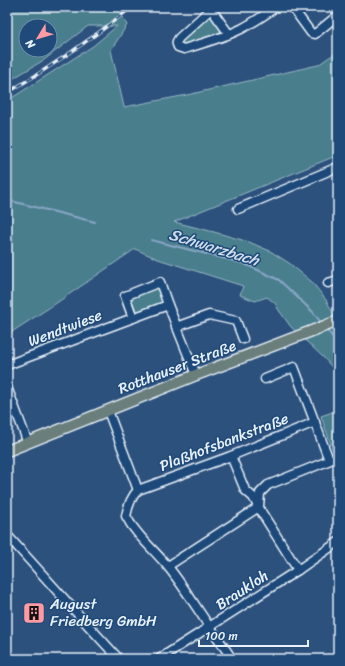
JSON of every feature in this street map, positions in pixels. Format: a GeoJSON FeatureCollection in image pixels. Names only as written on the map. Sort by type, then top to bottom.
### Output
{"type":"FeatureCollection","features":[{"type":"Feature","properties":{"kind":"main road","name":"Rotthauser Straße"},"geometry":{"type":"LineString","coordinates":[[7,451],[196,375],[338,321]]}},
{"type":"Feature","properties":{"kind":"street"},"geometry":{"type":"LineString","coordinates":[[229,34],[212,8],[179,38],[177,44],[178,47],[184,49],[229,34],[276,7]]}},
{"type":"Feature","properties":{"kind":"street"},"geometry":{"type":"LineString","coordinates":[[292,7],[311,33],[314,34],[338,15]]}},
{"type":"Feature","properties":{"kind":"street"},"geometry":{"type":"LineString","coordinates":[[238,209],[338,167]]}},
{"type":"Feature","properties":{"kind":"street"},"geometry":{"type":"LineString","coordinates":[[328,283],[338,280]]}},
{"type":"Feature","properties":{"kind":"street"},"geometry":{"type":"LineString","coordinates":[[133,318],[125,296],[160,282],[176,327],[196,375]]}},
{"type":"Feature","properties":{"kind":"street","name":"Wendtwiese"},"geometry":{"type":"LineString","coordinates":[[7,366],[168,305]]}},
{"type":"Feature","properties":{"kind":"street"},"geometry":{"type":"LineString","coordinates":[[176,327],[209,314],[236,321],[244,339]]}},
{"type":"Feature","properties":{"kind":"street"},"geometry":{"type":"LineString","coordinates":[[265,379],[294,367],[329,460]]}},
{"type":"Feature","properties":{"kind":"street"},"geometry":{"type":"LineString","coordinates":[[7,387],[28,443]]}},
{"type":"Feature","properties":{"kind":"street"},"geometry":{"type":"LineString","coordinates":[[108,410],[138,490],[128,505],[126,516],[136,532],[168,566],[232,659]]}},
{"type":"Feature","properties":{"kind":"street","name":"Plaßhofsbankstraße"},"geometry":{"type":"LineString","coordinates":[[138,490],[231,456],[315,422]]}},
{"type":"Feature","properties":{"kind":"street"},"geometry":{"type":"LineString","coordinates":[[231,456],[245,490],[253,497],[298,570]]}},
{"type":"Feature","properties":{"kind":"street"},"geometry":{"type":"LineString","coordinates":[[259,507],[260,493],[268,485],[338,457]]}},
{"type":"Feature","properties":{"kind":"street"},"geometry":{"type":"LineString","coordinates":[[168,566],[259,507]]}},
{"type":"Feature","properties":{"kind":"street"},"geometry":{"type":"LineString","coordinates":[[7,535],[119,659]]}},
{"type":"Feature","properties":{"kind":"street","name":"Braukloh"},"geometry":{"type":"LineString","coordinates":[[159,659],[298,570],[338,542]]}},
{"type":"Feature","properties":{"kind":"shaded area"},"geometry":{"type":"Polygon","coordinates":[[[7,7],[118,7],[117,8],[127,25],[111,50],[124,107],[187,95],[318,65],[338,52],[338,155],[174,222],[249,242],[270,251],[289,263],[312,282],[326,300],[338,322],[338,374],[323,357],[291,327],[275,303],[267,297],[255,301],[240,295],[243,286],[158,259],[135,249],[7,335],[7,101],[93,46],[117,26],[88,26],[58,49],[58,18],[18,18],[18,58],[47,58],[7,82],[7,7]]]}},
{"type":"Feature","properties":{"kind":"shaded area"},"geometry":{"type":"Polygon","coordinates":[[[209,16],[212,16],[222,32],[184,45],[181,44],[180,42],[209,16]]]}},
{"type":"Feature","properties":{"kind":"shaded area"},"geometry":{"type":"Polygon","coordinates":[[[157,287],[164,303],[137,313],[131,297],[157,287]]]}},
{"type":"Feature","properties":{"kind":"shaded area"},"geometry":{"type":"Polygon","coordinates":[[[338,410],[338,451],[334,453],[321,416],[338,410]]]}},
{"type":"Feature","properties":{"kind":"waterway","name":"Schwarzbach"},"geometry":{"type":"LineString","coordinates":[[7,200],[95,222]]}},
{"type":"Feature","properties":{"kind":"waterway","name":"Schwarzbach"},"geometry":{"type":"LineString","coordinates":[[151,240],[242,263],[279,280],[313,312],[322,324]]}},
{"type":"Feature","properties":{"kind":"waterway","name":"Schwarzbach"},"geometry":{"type":"LineString","coordinates":[[326,329],[338,344]]}},
{"type":"Feature","properties":{"kind":"railway"},"geometry":{"type":"LineString","coordinates":[[7,93],[71,52],[132,7]]}},
{"type":"Feature","properties":{"kind":"place","name":"August Friedberg GmbH"},"geometry":{"type":"Point","coordinates":[34,613]}}]}
